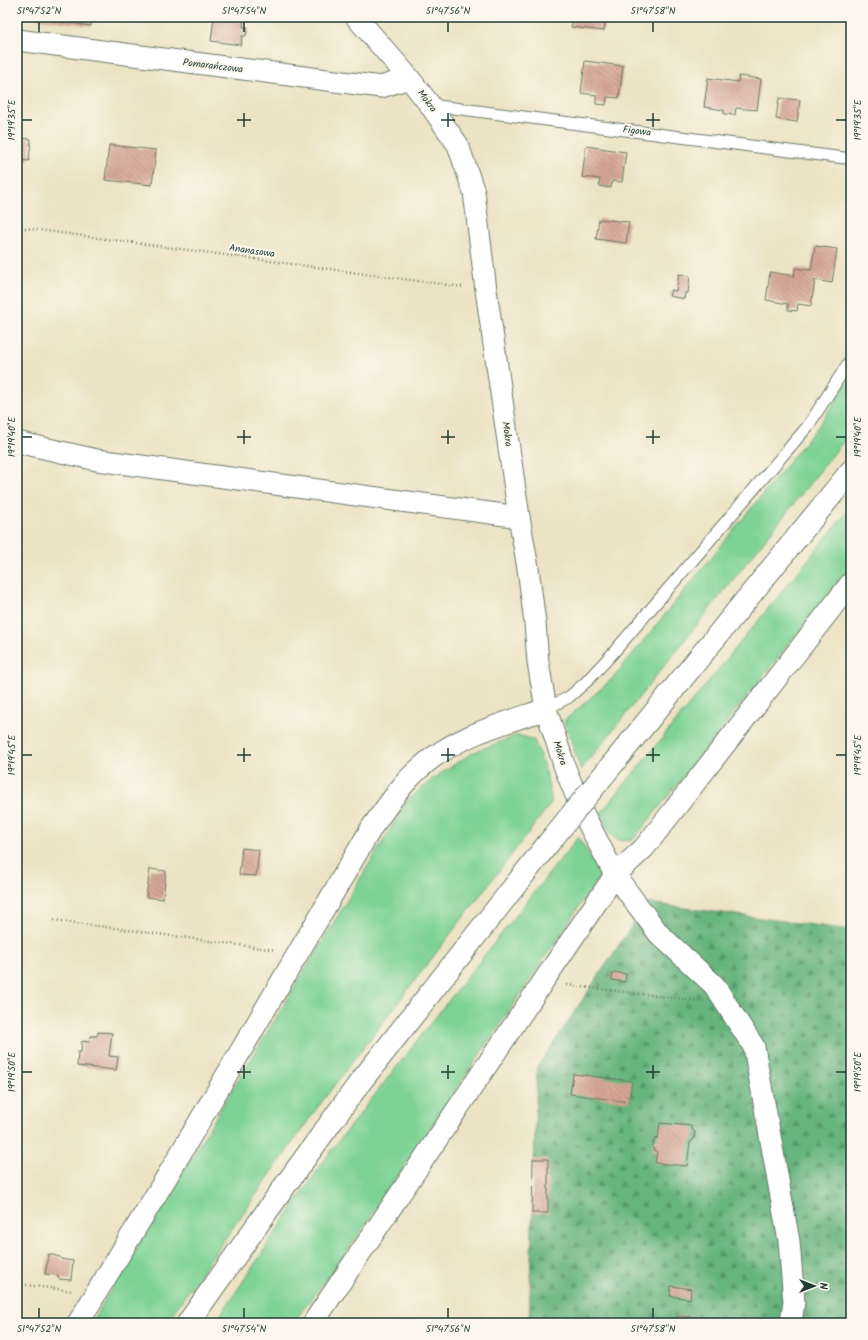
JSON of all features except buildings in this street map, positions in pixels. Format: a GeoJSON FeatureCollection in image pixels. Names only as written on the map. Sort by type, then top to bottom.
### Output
{"type":"FeatureCollection","features":[{"type":"Feature","properties":{"kind":"main road"},"geometry":{"type":"LineString","coordinates":[[188,1323],[358,1085],[547,845],[851,471]]}},
{"type":"Feature","properties":{"kind":"street","name":"Mokra"},"geometry":{"type":"LineString","coordinates":[[356,17],[409,78],[458,145],[474,192],[486,290],[535,623],[538,662],[546,709],[565,768],[584,815],[615,875],[659,934],[714,985],[754,1047],[789,1241],[794,1302],[791,1323]]}},
{"type":"Feature","properties":{"kind":"street","name":"Pomarańczowa"},"geometry":{"type":"LineString","coordinates":[[17,40],[381,87],[409,78]]}},
{"type":"Feature","properties":{"kind":"street"},"geometry":{"type":"LineString","coordinates":[[17,442],[97,460],[519,517]]}},
{"type":"Feature","properties":{"kind":"street"},"geometry":{"type":"LineString","coordinates":[[313,1323],[615,875],[644,848],[851,582]]}},
{"type":"Feature","properties":{"kind":"street"},"geometry":{"type":"LineString","coordinates":[[78,1323],[299,953],[372,827],[400,789],[419,768],[440,752],[458,742],[512,720],[546,709]]}},
{"type":"Feature","properties":{"kind":"lane","name":"Figowa"},"geometry":{"type":"LineString","coordinates":[[430,105],[844,158]]}},
{"type":"Feature","properties":{"kind":"lane"},"geometry":{"type":"LineString","coordinates":[[546,709],[569,697],[586,682],[613,653],[808,426],[851,359]]}},
{"type":"Feature","properties":{"kind":"path","name":"Ananasowa"},"geometry":{"type":"LineString","coordinates":[[17,227],[486,290]]}},
{"type":"Feature","properties":{"kind":"path"},"geometry":{"type":"LineString","coordinates":[[54,920],[299,953]]}},
{"type":"Feature","properties":{"kind":"path"},"geometry":{"type":"LineString","coordinates":[[542,982],[726,1004]]}},
{"type":"Feature","properties":{"kind":"path"},"geometry":{"type":"LineString","coordinates":[[26,1285],[95,1294]]}},
{"type":"Feature","properties":{"kind":"green space"},"geometry":{"type":"Polygon","coordinates":[[[851,377],[851,432],[581,770],[564,721],[613,678],[820,424],[851,377]]]}},
{"type":"Feature","properties":{"kind":"green space"},"geometry":{"type":"Polygon","coordinates":[[[851,507],[851,566],[633,840],[625,841],[614,838],[608,831],[601,813],[851,507]]]}},
{"type":"Feature","properties":{"kind":"green space"},"geometry":{"type":"Polygon","coordinates":[[[518,735],[534,740],[545,771],[552,802],[317,1108],[166,1323],[91,1323],[408,800],[435,777],[472,753],[518,735]]]}},
{"type":"Feature","properties":{"kind":"green space"},"geometry":{"type":"Polygon","coordinates":[[[578,837],[601,874],[345,1255],[293,1323],[215,1323],[330,1152],[578,837]]]}},
{"type":"Feature","properties":{"kind":"green space"},"geometry":{"type":"Polygon","coordinates":[[[647,903],[851,930],[851,1323],[529,1323],[537,1068],[647,903]]]}}]}
